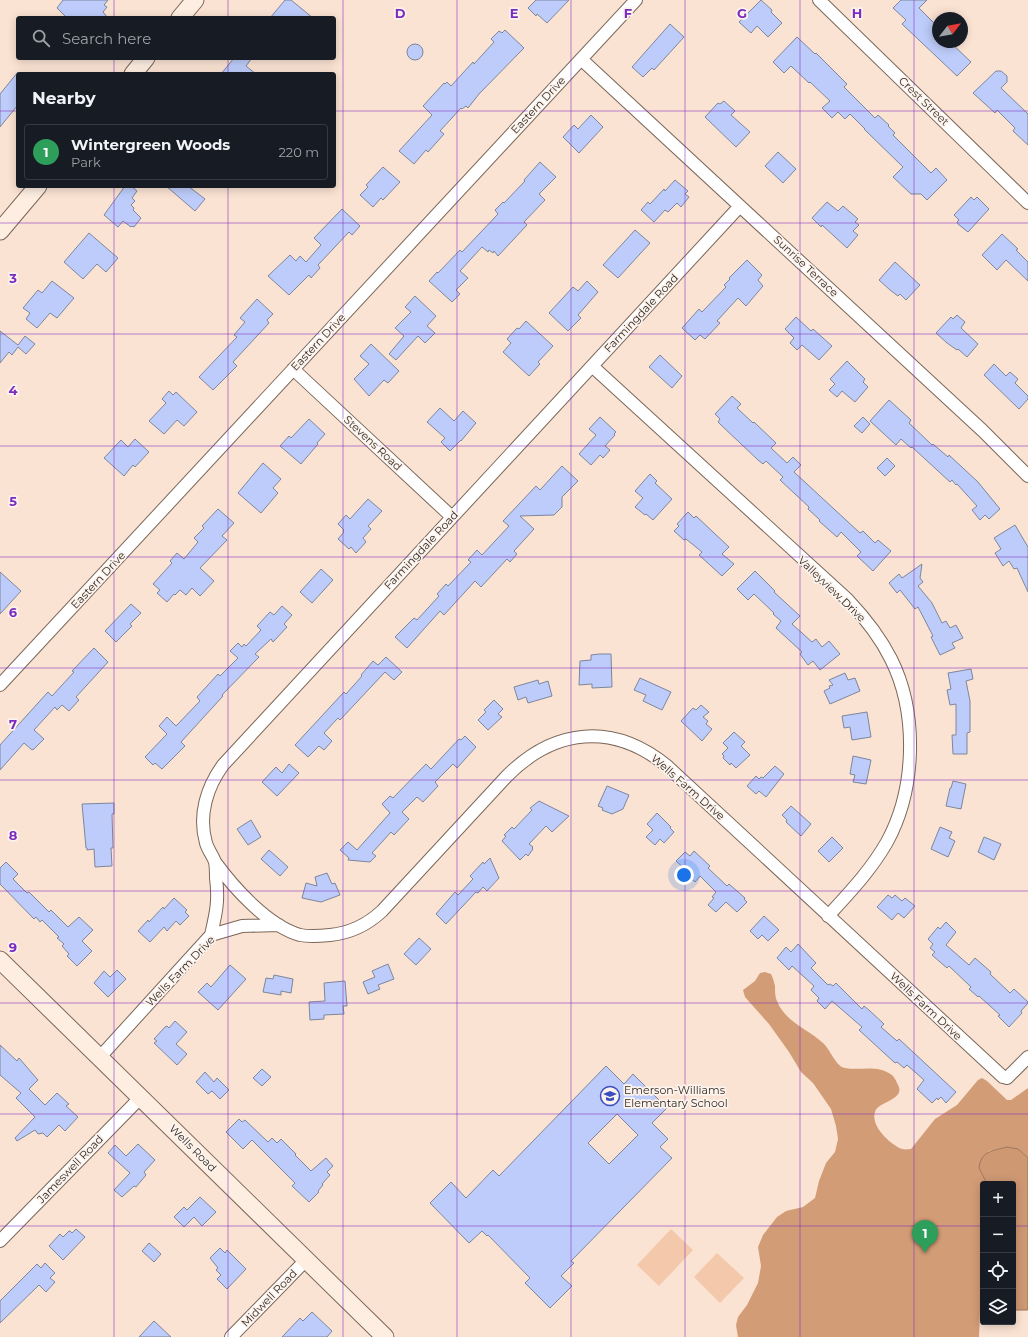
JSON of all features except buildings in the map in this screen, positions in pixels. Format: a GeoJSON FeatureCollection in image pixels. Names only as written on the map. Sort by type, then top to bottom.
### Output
{"type":"FeatureCollection","features":[{"type":"Feature","properties":{"kind":"main road"},"geometry":{"type":"LineString","coordinates":[[182,16],[195,0]]}},
{"type":"Feature","properties":{"kind":"main road"},"geometry":{"type":"LineString","coordinates":[[135,72],[144,60]]}},
{"type":"Feature","properties":{"kind":"main road"},"geometry":{"type":"LineString","coordinates":[[0,231],[36,188]]}},
{"type":"Feature","properties":{"kind":"main road","name":"Wells Road"},"geometry":{"type":"LineString","coordinates":[[0,960],[385,1337]]}},
{"type":"Feature","properties":{"kind":"street","name":"Eastern Drive"},"geometry":{"type":"LineString","coordinates":[[0,685],[636,0]]}},
{"type":"Feature","properties":{"kind":"street","name":"Crest Street"},"geometry":{"type":"LineString","coordinates":[[819,0],[1028,203]]}},
{"type":"Feature","properties":{"kind":"street","name":"Sunrise Terrace"},"geometry":{"type":"LineString","coordinates":[[581,59],[983,431],[1028,476]]}},
{"type":"Feature","properties":{"kind":"street","name":"Farmingdale Road"},"geometry":{"type":"LineString","coordinates":[[211,935],[218,898],[215,862],[204,838],[203,816],[209,789],[220,770],[234,752],[740,206]]}},
{"type":"Feature","properties":{"kind":"street","name":"Valleyview Drive"},"geometry":{"type":"LineString","coordinates":[[592,366],[848,600],[872,628],[893,664],[905,701],[909,734],[908,774],[902,805],[891,834],[878,857],[859,882],[828,916]]}},
{"type":"Feature","properties":{"kind":"street","name":"Stevens Road"},"geometry":{"type":"LineString","coordinates":[[293,369],[452,517]]}},
{"type":"Feature","properties":{"kind":"street","name":"Wells Farm Drive"},"geometry":{"type":"LineString","coordinates":[[215,862],[227,878],[247,898],[268,917],[289,931],[299,934],[318,936],[344,933],[364,925],[386,907],[506,777],[535,752],[551,744],[570,738],[591,735],[612,738],[641,748],[660,760],[1002,1076],[1006,1079],[1028,1057]]}},
{"type":"Feature","properties":{"kind":"street","name":"Wells Farm Drive"},"geometry":{"type":"LineString","coordinates":[[100,1057],[211,935],[242,926],[280,925]]}},
{"type":"Feature","properties":{"kind":"street","name":"Jameswell Road"},"geometry":{"type":"LineString","coordinates":[[0,1240],[141,1097]]}},
{"type":"Feature","properties":{"kind":"street","name":"Midwell Road"},"geometry":{"type":"LineString","coordinates":[[231,1337],[306,1260]]}},
{"type":"Feature","properties":{"kind":"shaded area"},"geometry":{"type":"Polygon","coordinates":[[[765,972],[771,974],[775,986],[776,999],[785,1014],[797,1025],[823,1043],[839,1065],[851,1069],[881,1070],[892,1075],[896,1081],[899,1093],[896,1097],[877,1108],[874,1117],[878,1129],[892,1144],[897,1147],[902,1149],[911,1149],[935,1119],[957,1105],[978,1080],[982,1078],[1007,1100],[1011,1100],[1028,1088],[1028,1158],[1014,1148],[989,1151],[979,1168],[986,1181],[980,1181],[979,1337],[738,1337],[736,1325],[738,1317],[747,1305],[758,1283],[761,1266],[758,1247],[763,1235],[777,1217],[786,1211],[803,1207],[815,1198],[819,1181],[826,1163],[835,1152],[838,1139],[831,1109],[813,1083],[801,1072],[769,1024],[745,997],[743,990],[755,981],[760,973],[765,972]]]}},
{"type":"Feature","properties":{"kind":"shaded area"},"geometry":{"type":"Polygon","coordinates":[[[1007,1147],[1018,1149],[1028,1158],[1028,1310],[1016,1310],[1016,1181],[986,1181],[979,1168],[980,1162],[985,1155],[992,1151],[1007,1147]]]}},
{"type":"Feature","properties":{"kind":"shaded area"},"geometry":{"type":"Polygon","coordinates":[[[671,1229],[693,1250],[659,1286],[637,1265],[671,1229]]]}},
{"type":"Feature","properties":{"kind":"shaded area"},"geometry":{"type":"Polygon","coordinates":[[[717,1253],[744,1278],[720,1303],[694,1277],[717,1253]]]}},
{"type":"Feature","properties":{"kind":"place","name":"Emerson-Williams Elementary School"},"geometry":{"type":"Point","coordinates":[610,1096]}},
{"type":"Feature","properties":{"kind":"place","name":"Wintergreen Woods"},"geometry":{"type":"Point","coordinates":[925,1253]}}]}
